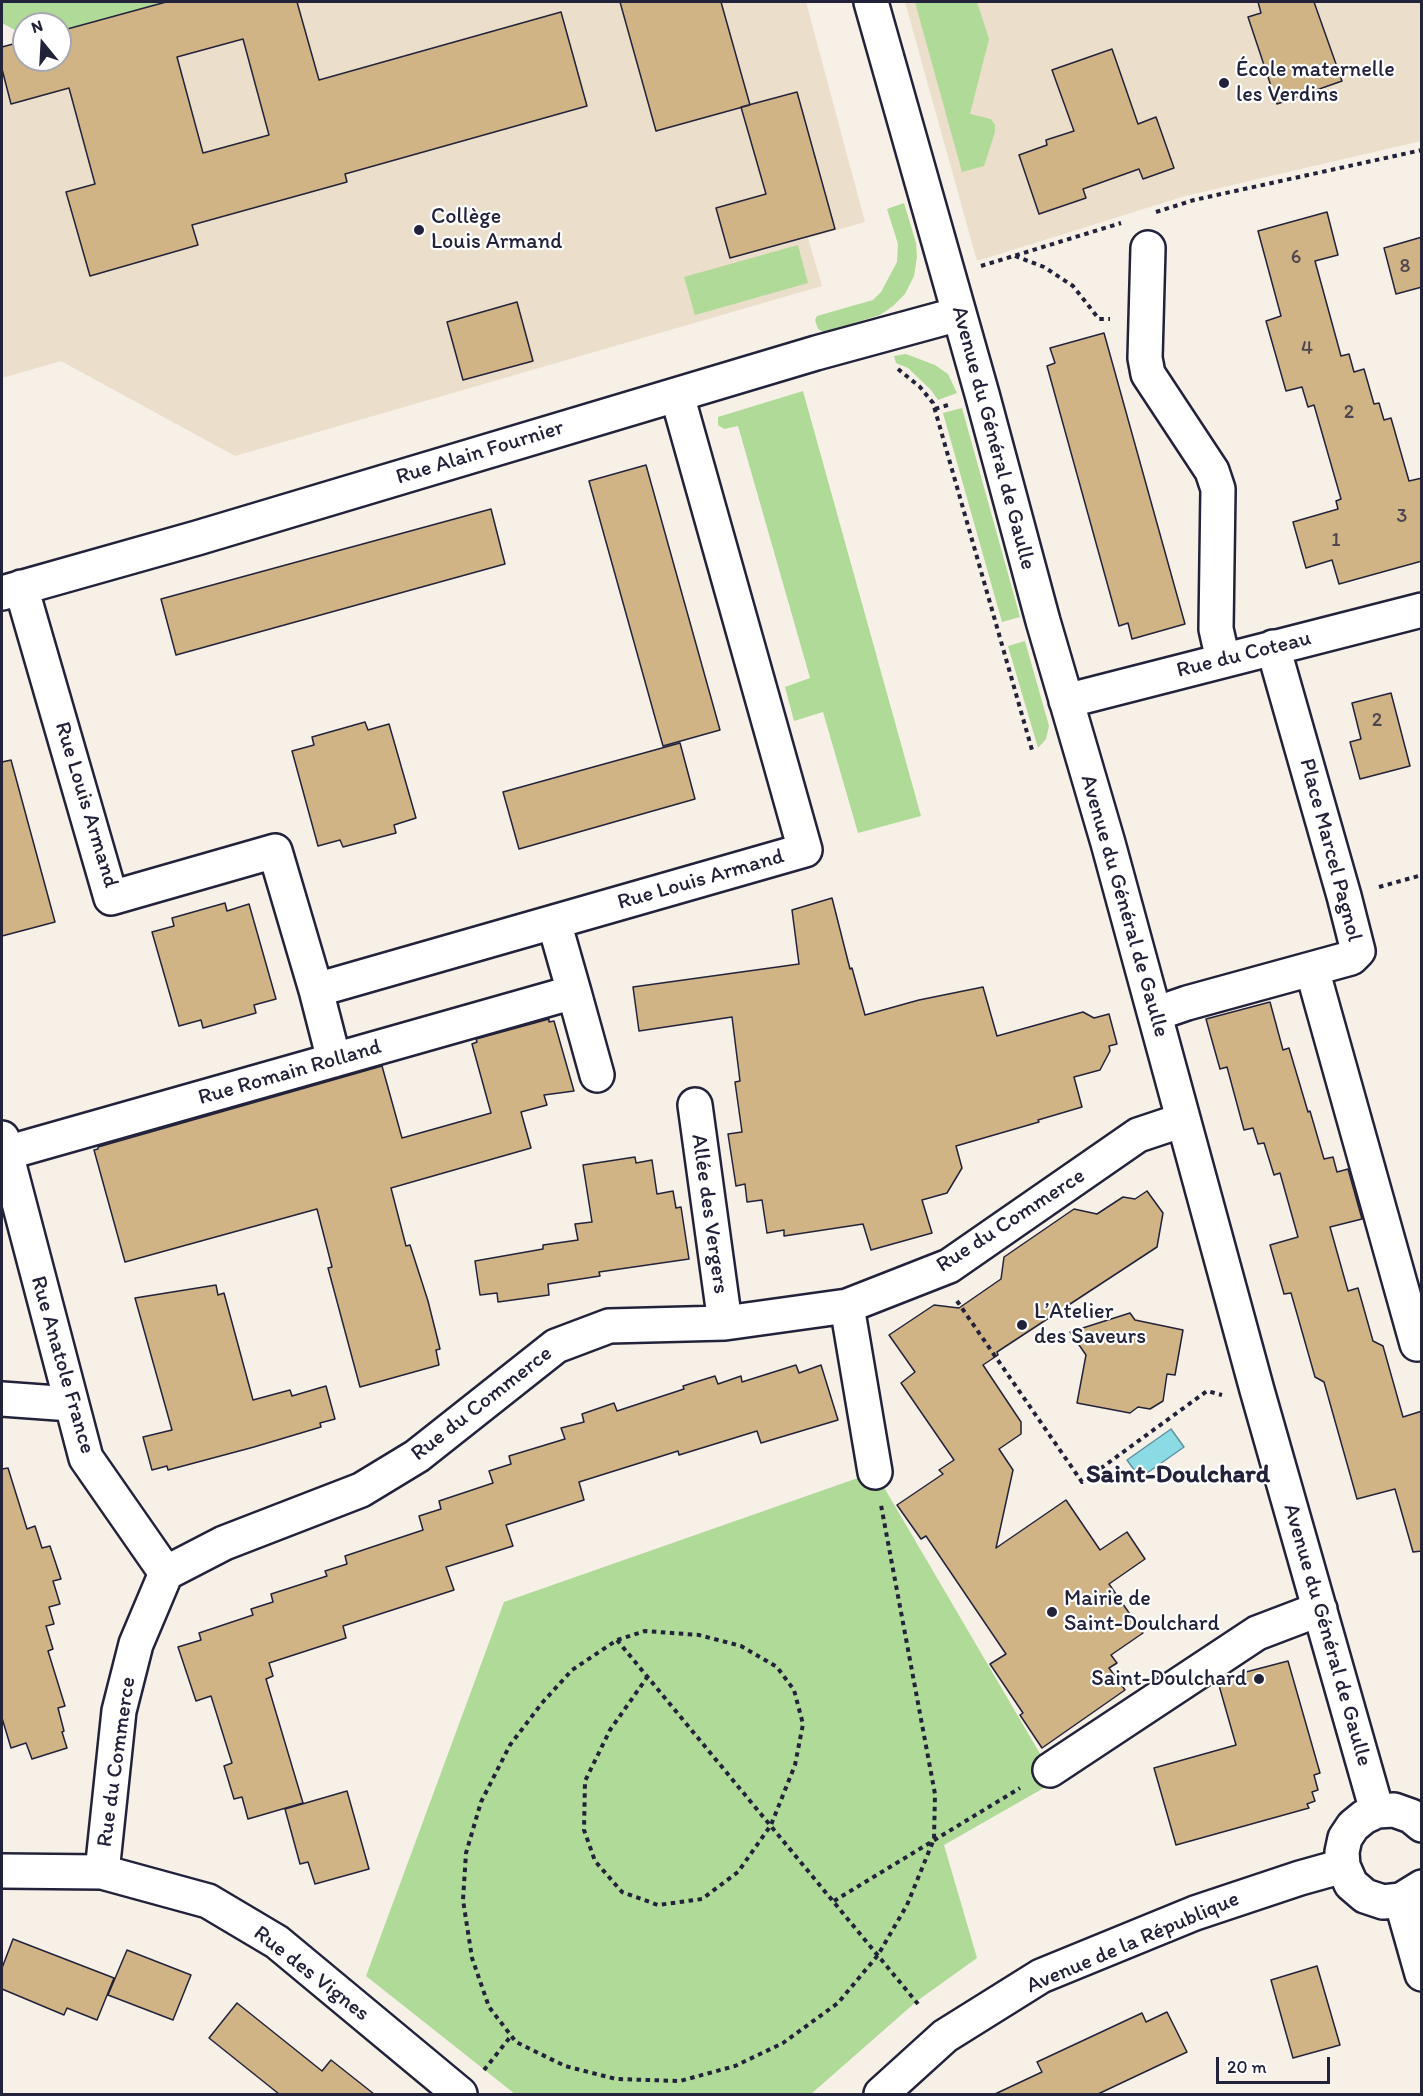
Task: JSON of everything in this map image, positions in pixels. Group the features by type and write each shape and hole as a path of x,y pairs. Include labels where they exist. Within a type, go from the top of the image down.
{"street":[{"name":"Avenue du Général de Gaulle","path":"871,2 1377,1811"},
{"path":"1148,248 1145,358 1148,374 1212,471 1218,489 1216,629 1223,660"},
{"name":"Rue Alain Fournier","path":"11,590 196,538 852,343 959,314"},
{"name":"Rue Louis Armand","path":"316,990 805,850 677,394"},
{"name":"Rue Louis Armand","path":"11,590 111,898 275,851 334,1060"},
{"name":"Rue du Coteau","path":"1066,701 1422,610"},
{"name":"Place Marcel Pagnol","path":"1155,1014 1187,1003 1352,958 1358,951 1273,647"},
{"path":"554,922 597,1075"},
{"path":"1312,969 1417,1344"},
{"name":"Rue Romain Rolland","path":"4,1145 334,1060 574,992"},
{"name":"Allée des Vergers","path":"695,1105 724,1323"},
{"name":"Rue du Commerce","path":"102,1872 120,1712 136,1644 166,1573 224,1543 361,1490 417,1456 556,1346 609,1326 724,1323 847,1306 949,1266 1138,1135 1183,1120"},
{"name":"Rue Anatole France","path":"4,1145 86,1458 166,1573"},
{"path":"847,1306 875,1472"},
{"path":"2,1399 71,1404"},
{"path":"1050,1770 1257,1633 1320,1609"},
{"path":"1422,1825 1411,1816 1394,1810 1377,1811 1364,1817 1353,1826 1345,1838 1342,1852 1343,1866 1351,1884 1365,1896 1383,1902 1411,1894 1422,1974"},
{"name":"Avenue de la République","path":"881,2094 945,2036 1041,1976 1195,1913 1343,1866"},
{"name":"Rue des Vignes","path":"2,1871 102,1872 208,1901 277,1942 470,2085"}],"path":[{"path":"1149,214 1194,200 1422,150"},
{"path":"974,267 1127,221"},
{"path":"1014,256 1044,267 1073,286 1099,319 1146,321"},
{"path":"895,368 904,372 933,403 1032,750"},
{"path":"1344,896 1422,875"},
{"path":"936,1271 1082,1482 1207,1391 1224,1395"},
{"path":"648,1676 610,1730 585,1782 584,1830 595,1861 622,1892 658,1905 702,1899 738,1872 771,1826 795,1765 803,1724 794,1690 777,1667 741,1646 699,1635 645,1631 617,1640 572,1670 542,1702 510,1745 481,1802 466,1853 463,1900 472,1958 489,2007 516,2042 565,2066 616,2079 680,2081 735,2066 783,2043 838,2003 878,1955 907,1905 934,1839 935,1794 875,1472"},
{"path":"617,1640 918,2004"},
{"path":"834,1901 1050,1770"},
{"path":"470,2085 511,2036"}],"shaded area":[{"name":"Collège Louis Armand","path":"166,2 806,2 865,222 808,238 822,286 235,456 61,361 2,378 2,47 12,44 12,72 72,72 72,28"},
{"path":"905,2 1421,2 1421,141 1185,196 977,261"}],"green space":[{"path":"2,2 165,2 72,28 72,12 12,12 12,28 2,23"},
{"path":"915,2 977,2 989,39 970,114 991,119 995,125 995,132 984,166 962,172"},
{"path":"904,203 916,243 917,257 914,276 905,294 880,315 824,332 818,329 815,320 817,316 873,300 881,292 897,262 898,244 887,209"},
{"path":"798,245 808,283 695,315 684,277"},
{"path":"906,354 935,365 948,374 957,393 938,400 908,368 896,363 894,356"},
{"path":"803,391 921,816 858,833 823,712 794,721 785,687 810,678 738,426 724,429 718,425 718,417"},
{"path":"962,408 1020,617 1002,622 943,413"},
{"path":"1025,641 1049,726 1046,739 1038,748 1008,646"},
{"path":"875,1472 1056,1781 944,1845 977,1958 917,2001 811,2094 515,2094 366,1976 504,1602"}],"water":[{"path":"1171,1429 1184,1447 1140,1478 1127,1460"}],"building":[{"path":"166,2 297,2 319,80 561,12 587,106 345,174 347,182 192,225 198,245 90,276 66,192 95,184 69,88 11,104 2,69 2,47 12,44 12,72 72,72 72,28","holes":["243,39 269,135 203,153 177,57"]},
{"path":"620,2 721,2 750,105 656,131"},
{"path":"1258,2 1314,2 1342,81 1277,104 1248,17 1261,13"},
{"path":"1112,49 1138,124 1156,117 1174,168 1143,179 1139,169 1083,189 1086,198 1039,214 1019,155 1047,145 1046,140 1074,131 1052,70"},
{"path":"797,92 835,229 730,258 716,208 766,194 741,107"},
{"path":"1327,212 1338,255 1315,261 1341,356 1349,354 1354,372 1364,369 1374,404 1379,403 1384,420 1391,418 1409,481 1422,478 1422,561 1339,584 1332,560 1306,568 1293,522 1338,509 1336,501 1341,499 1314,405 1308,407 1302,387 1286,391 1266,321 1281,316 1258,231"},
{"path":"1422,237 1422,287 1396,294 1384,248"},
{"path":"517,302 533,361 463,380 447,322"},
{"path":"1104,333 1185,624 1132,639 1128,623 1119,626 1047,366 1055,363 1050,348"},
{"path":"646,465 720,730 663,746 589,481"},
{"path":"491,509 505,564 176,655 161,599"},
{"path":"1391,693 1410,766 1360,779 1350,742 1361,739 1352,703"},
{"path":"365,722 368,730 389,724 416,818 394,825 396,833 343,847 340,840 318,846 292,751 314,745 312,737"},
{"path":"680,743 695,799 519,849 503,792"},
{"path":"11,760 55,922 2,936 2,762"},
{"path":"832,898 850,969 852,968 865,1015 919,1000 983,987 997,1036 1083,1012 1094,1018 1109,1014 1117,1044 1109,1046 1110,1051 1100,1070 1074,1077 1082,1107 956,1146 962,1168 947,1193 922,1200 932,1233 871,1250 863,1224 784,1236 784,1230 767,1233 762,1200 747,1202 745,1184 736,1186 728,1134 742,1132 735,1082 740,1081 732,1017 639,1031 633,987 799,964 792,910"},
{"path":"225,903 227,911 249,904 276,999 254,1005 256,1013 203,1028 201,1020 179,1026 152,932 174,926 172,918"},
{"path":"1270,1002 1283,1050 1289,1048 1324,1159 1333,1157 1337,1172 1348,1169 1362,1219 1330,1227 1348,1291 1358,1288 1373,1341 1383,1346 1403,1417 1422,1411 1422,1551 1413,1552 1395,1489 1357,1499 1324,1382 1315,1377 1291,1293 1284,1294 1270,1245 1298,1237 1280,1173 1274,1175 1264,1143 1258,1144 1253,1128 1244,1130 1227,1067 1220,1069 1206,1019"},
{"path":"549,1019 549,1022 554,1021 574,1091 544,1095 547,1105 521,1112 531,1148 391,1188 406,1246 410,1245 428,1301 440,1349 436,1350 439,1365 360,1387 328,1268 332,1267 317,1209 125,1262 94,1150 98,1147 382,1066 402,1138 491,1113 472,1044 477,1042 476,1039"},
{"path":"635,1157 636,1163 652,1160 657,1194 673,1191 676,1208 681,1207 689,1259 599,1272 600,1276 548,1284 549,1295 498,1302 497,1293 480,1295 475,1261 543,1249 543,1245 578,1240 575,1224 592,1222 583,1165"},
{"path":"1147,1191 1163,1213 1157,1247 997,1352 998,1355 983,1365 1021,1422 1021,1434 999,1449 1013,1470 996,1548 1066,1500 1100,1550 1127,1532 1145,1559 1109,1584 1143,1633 1111,1655 1117,1663 1109,1668 1125,1690 1042,1748 1020,1715 1023,1713 990,1664 1006,1654 926,1536 921,1539 897,1505 943,1474 939,1470 954,1460 901,1383 915,1372 889,1335 934,1305 959,1308 1001,1279 1004,1257 1074,1209 1097,1214 1123,1197 1135,1199"},
{"path":"216,1285 218,1295 224,1293 253,1400 290,1390 292,1396 326,1386 335,1419 320,1423 321,1427 254,1447 168,1470 167,1466 152,1470 143,1437 172,1430 135,1298"},
{"path":"1130,1313 1135,1320 1183,1330 1175,1375 1167,1374 1163,1401 1150,1409 1138,1407 1130,1413 1077,1403 1086,1355 1070,1332"},
{"path":"796,1365 799,1373 821,1365 838,1420 761,1443 757,1431 679,1455 678,1451 579,1482 584,1500 506,1525 513,1546 446,1567 454,1590 343,1626 346,1638 269,1663 273,1676 266,1679 303,1803 248,1819 242,1797 234,1799 224,1766 232,1763 211,1696 196,1701 178,1647 201,1640 199,1633 253,1615 251,1609 273,1602 271,1594 327,1576 325,1571 347,1564 345,1556 423,1530 419,1516 441,1509 439,1501 493,1483 489,1471 511,1464 509,1456 565,1439 561,1428 584,1422 582,1414 614,1403 617,1411 684,1389 683,1386 715,1376 718,1384 741,1376 742,1382"},
{"path":"8,1468 27,1529 35,1526 42,1548 50,1546 61,1579 53,1581 60,1604 49,1607 54,1624 46,1626 53,1649 48,1651 65,1706 58,1708 67,1748 32,1759 26,1743 11,1748 2,1718 2,1469"},
{"path":"1288,1661 1320,1773 1314,1775 1318,1790 1312,1792 1315,1801 1307,1804 1309,1808 1176,1845 1154,1768 1236,1745 1218,1682"},
{"path":"347,1791 369,1869 315,1884 308,1862 300,1864 285,1809"},
{"path":"13,1939 114,1978 97,2020 67,2008 64,2015 2,1989 2,1968"},
{"path":"127,1950 191,1975 173,2020 108,1995"},
{"path":"1317,1966 1340,2045 1293,2058 1271,1980"},
{"path":"237,2003 322,2071 331,2060 374,2094 279,2094 209,2038"},
{"path":"1167,2012 1187,2052 1098,2094 995,2094 1042,2072 1037,2062 1142,2013 1146,2022"}],"place":[{"name":"École maternelle les Verdins","path":"1224,83"},
{"name":"Collège Louis Armand","path":"419,230"},
{"name":"L’Atelier des Saveurs","path":"1022,1325"},
{"name":"Mairie de Saint-Doulchard","path":"1052,1612"},
{"name":"Saint-Doulchard","path":"1259,1679"}],"district":[{"name":"Saint-Doulchard","path":"1178,1475"}]}
